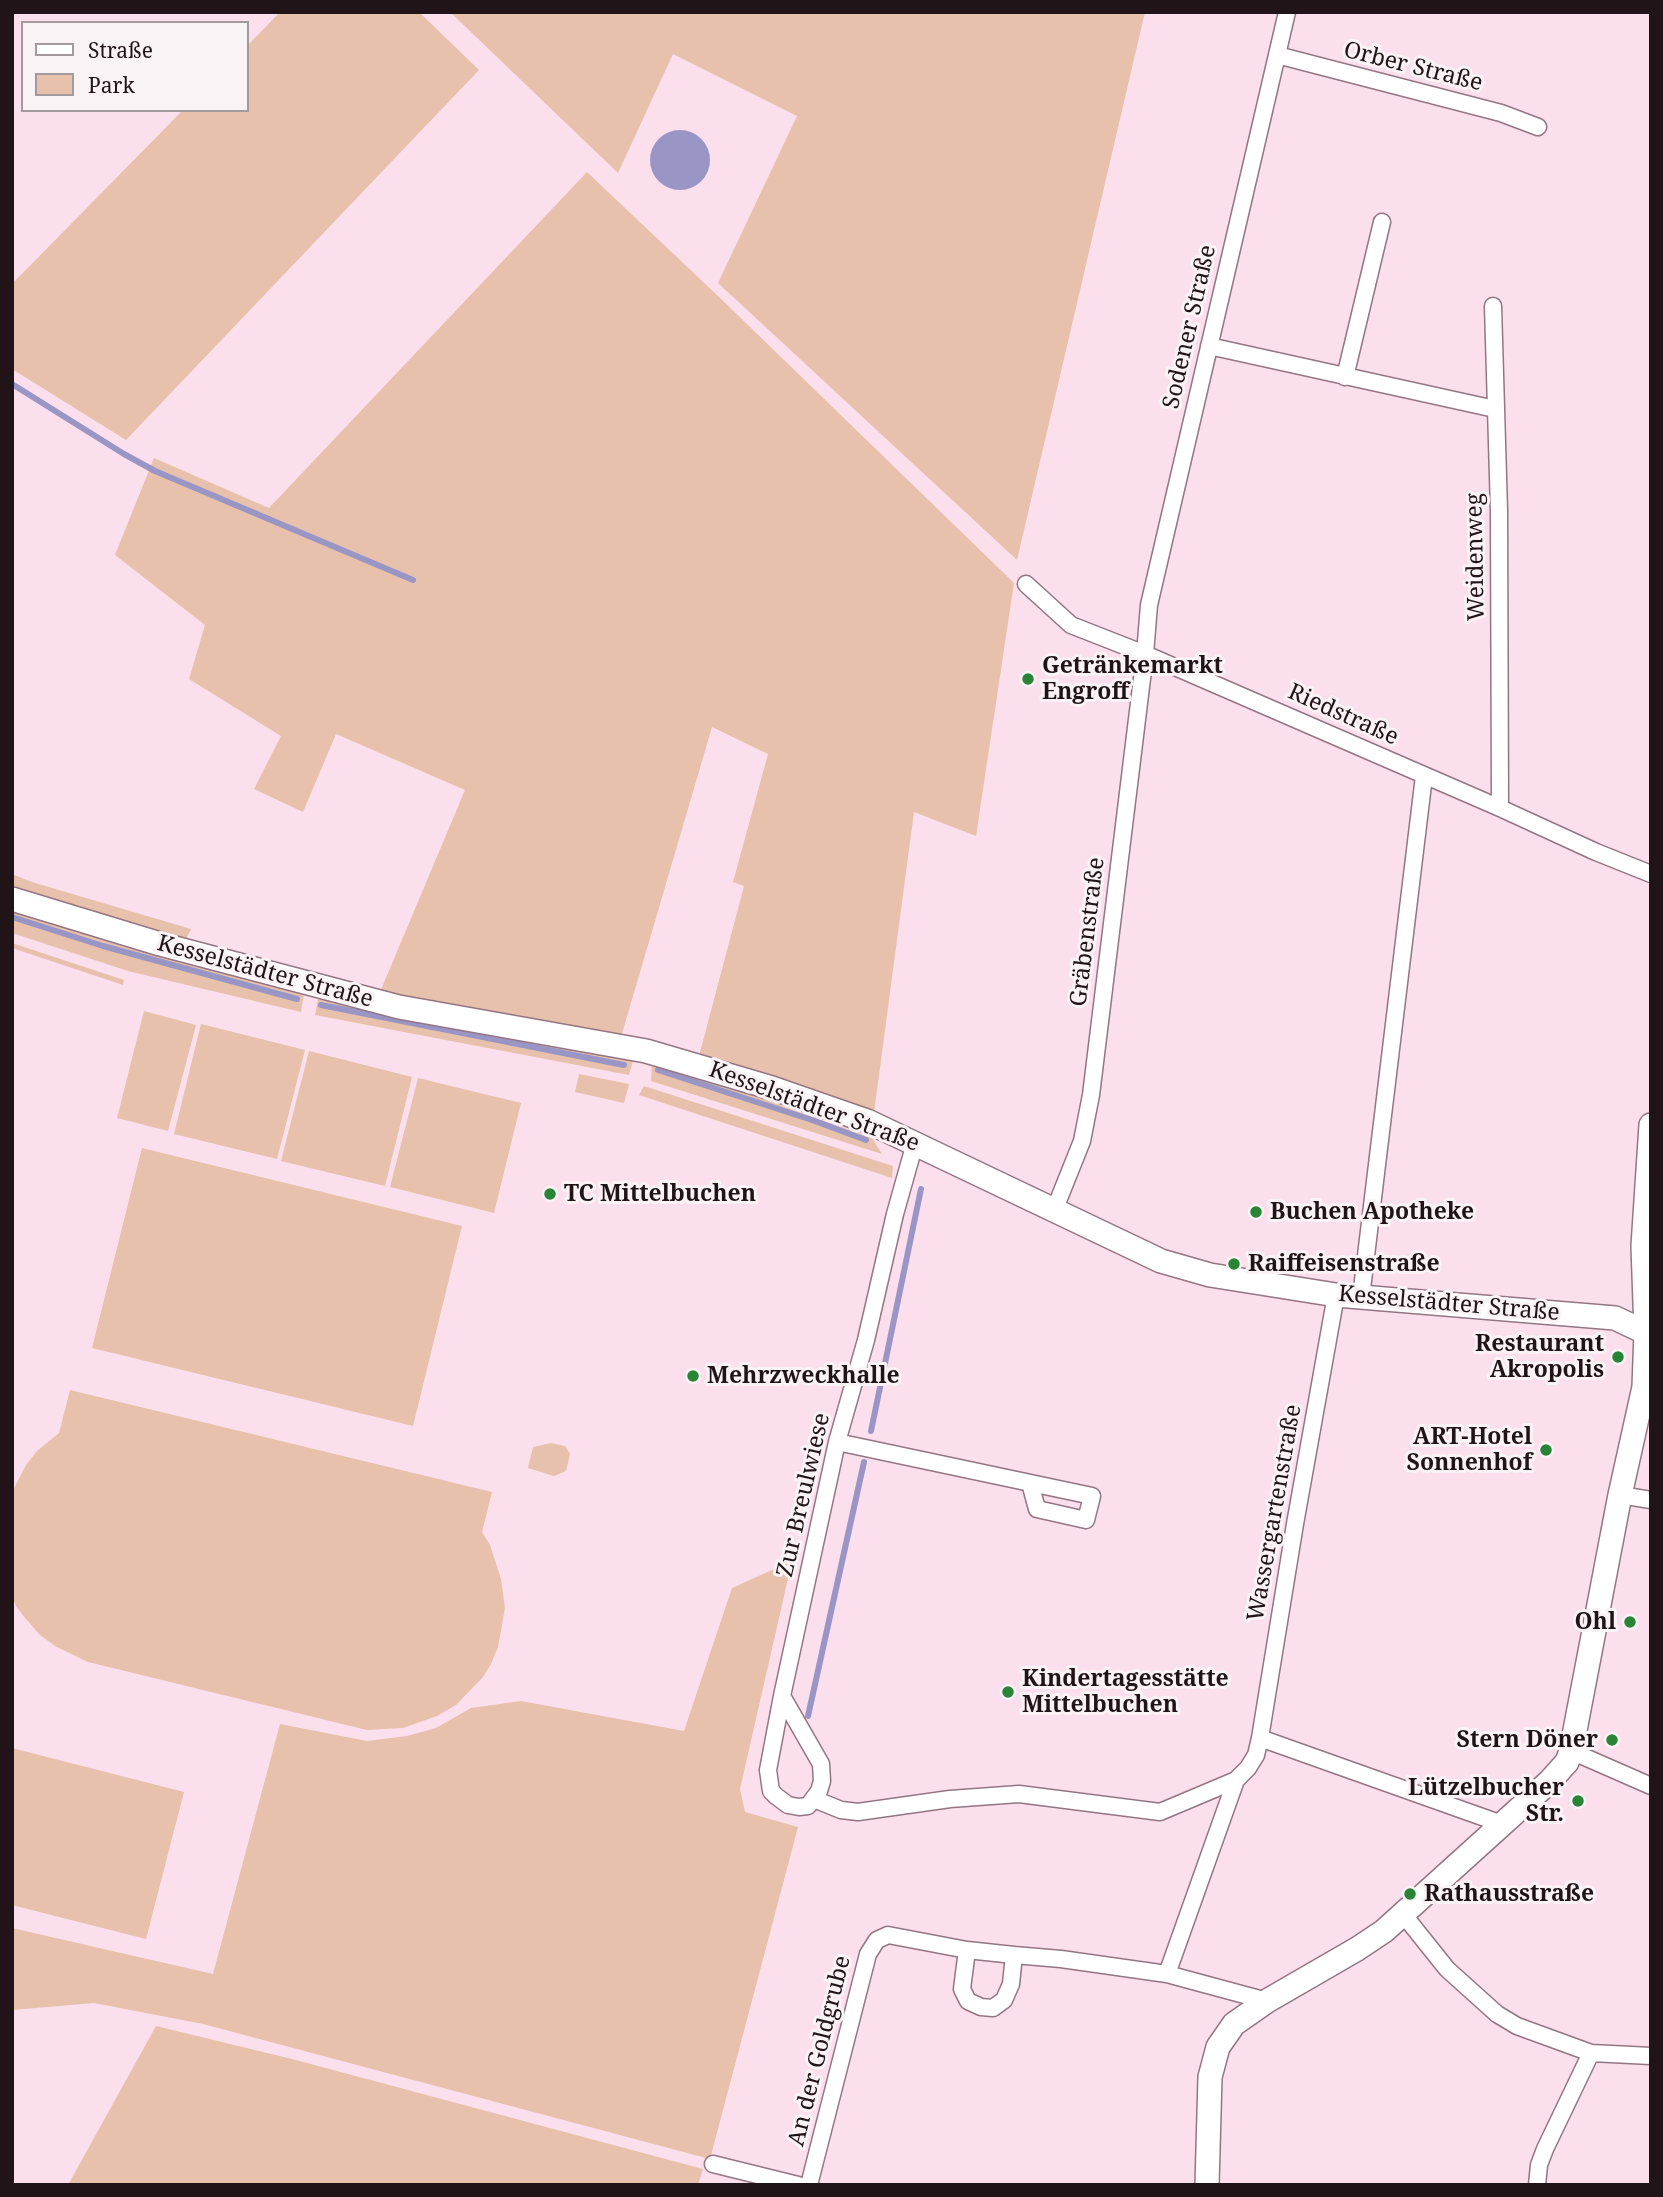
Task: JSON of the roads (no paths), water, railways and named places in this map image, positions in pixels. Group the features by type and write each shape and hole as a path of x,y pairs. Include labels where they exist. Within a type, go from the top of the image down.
{"main road":[{"name":"Kesselstädter Straße","path":"12,899 160,944 399,1007 646,1051 702,1066 867,1121 1161,1261 1210,1275 1336,1295 1615,1318 1648,1334"},
{"path":"1207,2185 1210,2077 1218,2047 1234,2024 1266,2001 1384,1931 1560,1771 1572,1751 1620,1495 1644,1387 1648,1334 1643,1246 1651,1125"}],"street":[{"name":"Sodener Straße","path":"1145,654 1149,606 1287,12"},
{"name":"Orber Straße","path":"1277,55 1501,113 1538,127"},
{"path":"1345,377 1382,222"},
{"name":"Weidenweg","path":"1493,306 1499,524 1500,808"},
{"path":"1209,346 1495,409"},
{"name":"Riedstraße","path":"1026,584 1071,625 1145,654 1651,874"},
{"name":"Gräbenstraße","path":"1054,1211 1082,1141 1087,1121 1145,654"},
{"path":"1361,1297 1424,776"},
{"name":"Zur Breulwiese","path":"814,1799 808,1806 788,1805 771,1791 768,1770 838,1442 915,1143"},
{"name":"Wassergartenstraße","path":"1167,1974 1236,1780 1248,1768 1260,1738 1294,1524 1336,1295"},
{"path":"838,1442 1030,1483"},
{"path":"1620,1495 1651,1500"},
{"path":"782,1696 821,1764 822,1782 814,1799 841,1810 858,1812 950,1799 1018,1794 1160,1812 1236,1780"},
{"path":"1260,1738 1502,1824"},
{"path":"1572,1751 1651,1786"},
{"path":"1403,1914 1447,1969 1497,2014 1517,2026 1591,2053 1651,2056"},
{"name":"An der Goldgrube","path":"809,2185 868,1954 877,1940 888,1935 967,1950 1061,1959 1167,1974"},
{"path":"967,1950 962,1971 962,1989 968,2001 981,2007 993,2008 1004,2000 1011,1984 1014,1955"},
{"path":"1167,1974 1266,2001"},
{"path":"1537,2185 1539,2165 1545,2150 1591,2053"},
{"path":"712,2164 798,2185"}],"waterway":[{"path":"12,384 155,471 413,580"},
{"path":"12,917 103,946 297,999"},
{"path":"321,1005 624,1065"},
{"path":"658,1070 866,1140"},
{"path":"871,1431 921,1189"},
{"path":"808,1716 864,1462"}],"place":[{"name":"Getränkemarkt Engroff","path":"1028,679"},
{"name":"TC Mittelbuchen","path":"550,1194"},
{"name":"Buchen Apotheke","path":"1256,1212"},
{"name":"Raiffeisenstraße","path":"1234,1264"},
{"name":"Restaurant Akropolis","path":"1618,1357"},
{"name":"Mehrzweckhalle","path":"693,1376"},
{"name":"ART-Hotel Sonnenhof","path":"1546,1450"},
{"name":"Ohl","path":"1630,1622"},
{"name":"Kindertagesstätte Mittelbuchen","path":"1008,1692"},
{"name":"Stern Döner","path":"1612,1740"},
{"name":"Lützelbucher Str.","path":"1578,1801"},
{"name":"Rathausstraße","path":"1410,1894"}]}
